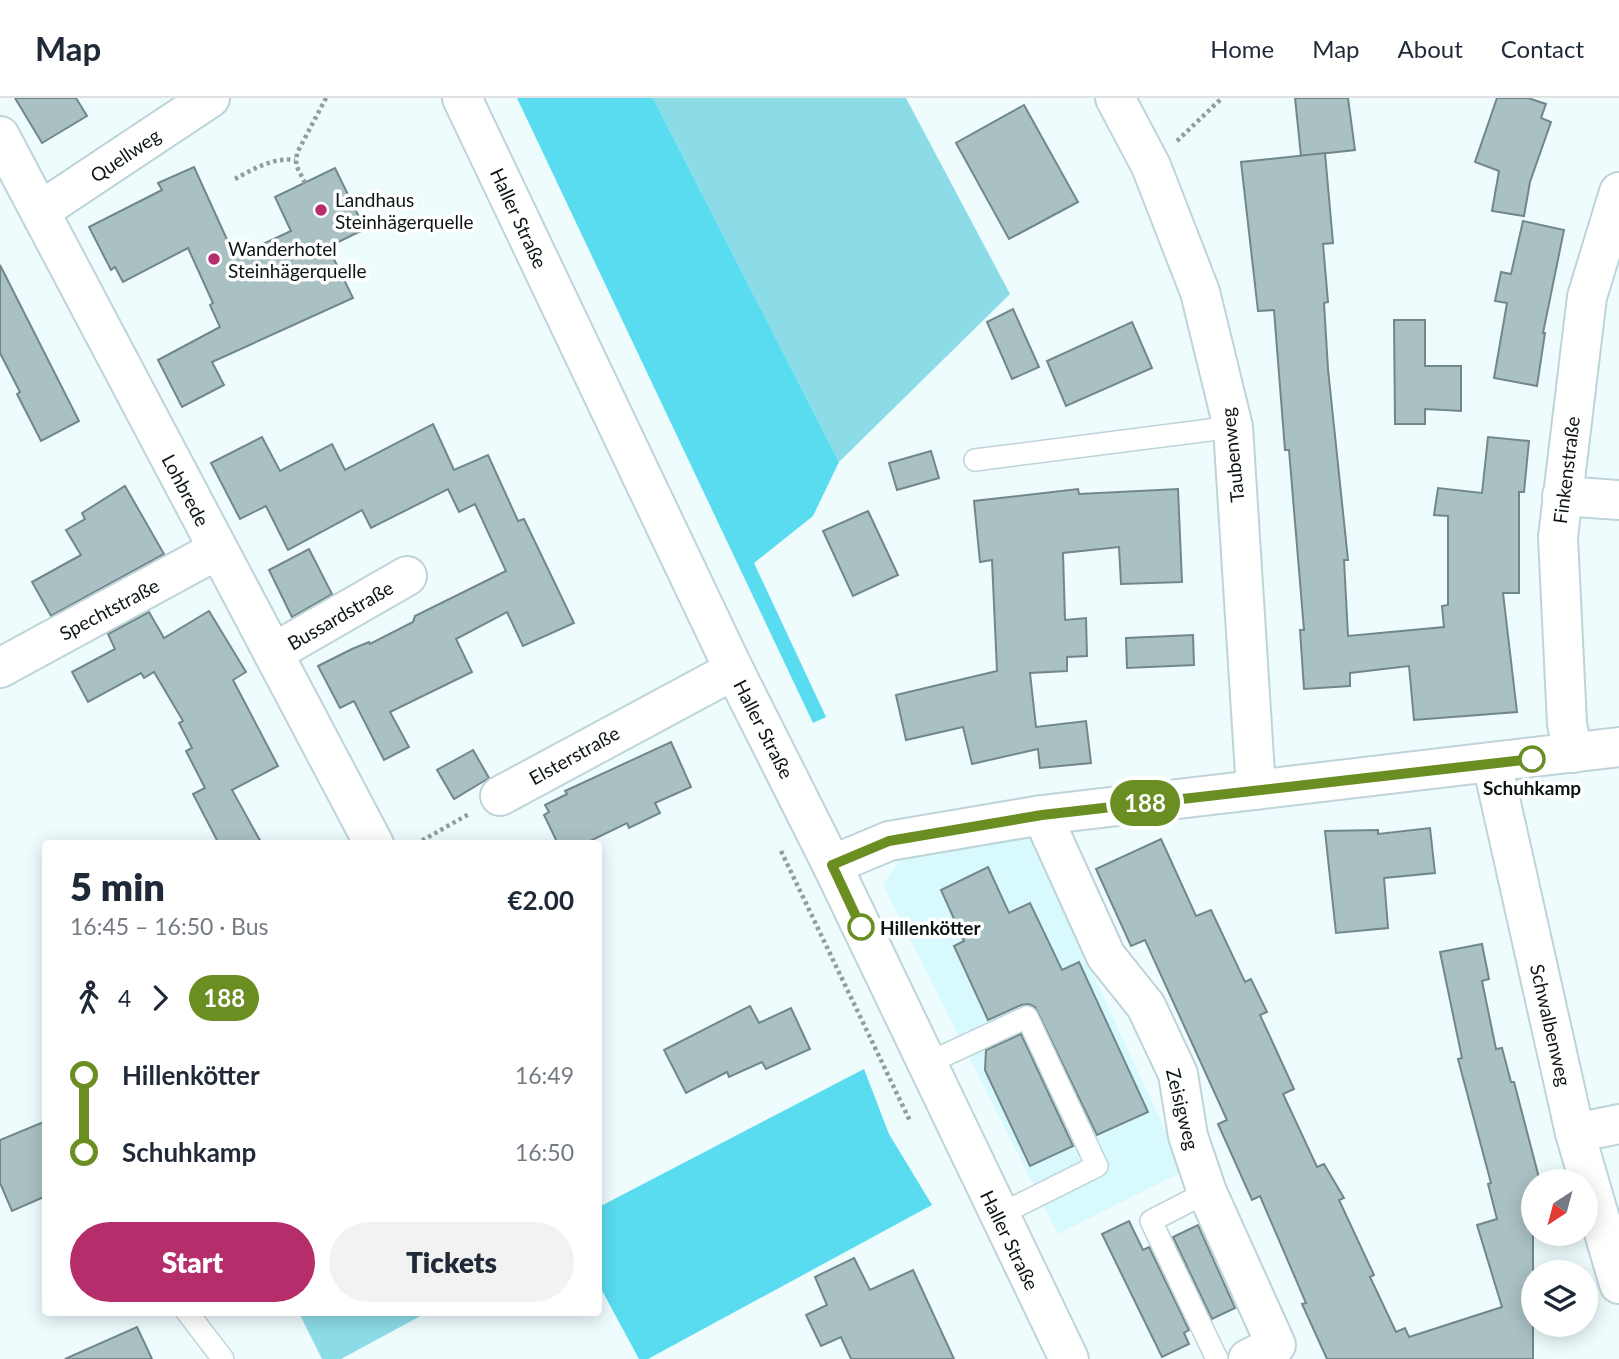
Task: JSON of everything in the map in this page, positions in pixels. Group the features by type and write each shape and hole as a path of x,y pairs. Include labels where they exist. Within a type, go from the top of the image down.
{"street":[{"name":"Quellweg","path":"40,211 210,98"},
{"name":"Haller Straße","path":"462,98 734,670 832,865 1069,1359"},
{"name":"Taubenweg","path":"1115,98 1151,166 1200,292 1233,427 1256,790"},
{"name":"Lohbrede","path":"0,136 372,840"},
{"name":"Finkenstraße","path":"1573,753 1567,724 1558,537 1587,298 1619,192"},
{"path":"1562,495 1619,500"},
{"name":"Spechtstraße","path":"0,668 217,550"},
{"name":"Bussardstraße","path":"273,653 407,576"},
{"name":"Elsterstraße","path":"500,796 734,670"},
{"path":"832,865 889,841 1042,815 1619,747"},
{"name":"Schwalbenweg","path":"1492,763 1575,1133 1619,1284"},
{"name":"Zeisigweg","path":"1042,815 1105,956 1146,1006 1178,1074 1188,1136 1207,1192 1276,1345 1248,1359"},
{"path":"1575,1133 1619,1124"}],"lane":[{"path":"975,460 1233,427"},
{"path":"926,1064 1027,1017 1033,1029 1097,1166 999,1215"},
{"path":"1207,1192 1151,1221 1217,1359"},
{"path":"190,1316 223,1359"}],"path":[{"path":"305,183 295,160 300,144 326,98"},
{"path":"1151,166 1222,98"},
{"path":"235,179 259,166 285,158 295,160"},
{"path":"423,840 500,796"}],"shaded area":[{"path":"517,98 653,98 839,462 813,516 754,563 826,717 813,723"},
{"path":"653,98 906,98 1010,294 839,462"},
{"path":"1030,838 1184,1171 1058,1234 883,885 903,854"},
{"path":"864,1069 889,1134 932,1205 648,1359 639,1359 602,1291 602,1205"},
{"path":"300,1316 420,1316 341,1359 322,1359"}],"building":[{"path":"15,98 76,98 87,116 42,143"},
{"path":"1295,98 1348,98 1355,150 1301,156"},
{"path":"1497,98 1528,98 1546,104 1541,118 1551,122 1530,182 1524,216 1492,211 1499,171 1475,162"},
{"path":"1024,105 1078,202 1009,239 956,143"},
{"path":"1325,153 1333,243 1323,244 1328,302 1324,303 1328,369 1348,560 1344,560 1348,636 1444,627 1442,606 1448,605 1448,516 1434,515 1438,488 1482,493 1488,437 1529,441 1524,492 1519,492 1519,593 1503,593 1517,712 1414,720 1409,666 1350,673 1350,686 1304,689 1300,630 1304,630 1289,450 1285,450 1274,310 1258,311 1241,162"},
{"path":"194,167 235,257 291,231 275,197 335,168 365,229 328,247 353,298 212,362 224,385 182,407 158,360 220,327 210,305 213,303 188,248 123,282 115,267 111,270 89,227 162,190 158,183"},
{"path":"1523,221 1564,230 1543,333 1537,386 1494,378 1507,303 1495,301 1501,272 1511,274"},
{"path":"0,265 79,421 41,441 0,353"},
{"path":"1013,309 1039,367 1012,379 987,322"},
{"path":"1394,320 1425,320 1425,366 1461,366 1461,411 1425,409 1425,424 1395,424"},
{"path":"1132,322 1152,368 1066,406 1047,361"},
{"path":"433,424 454,470 488,455 518,521 524,519 574,623 523,646 507,612 456,639 472,672 390,712 409,747 384,760 354,701 340,708 318,666 352,649 369,642 370,644 413,622 415,616 506,571 475,504 459,512 448,489 371,528 362,510 288,550 266,506 240,519 211,463 262,437 280,471 332,444 345,470"},
{"path":"931,451 939,478 897,490 889,463"},
{"path":"125,486 164,554 51,616 32,582 81,555 66,530 85,519 82,513"},
{"path":"1078,489 1079,494 1178,489 1182,582 1121,584 1119,547 1063,553 1065,620 1086,618 1087,656 1067,657 1067,671 1030,673 1036,727 1086,721 1091,763 1040,768 1038,749 972,764 963,727 906,740 896,695 997,671 992,560 980,562 974,501"},
{"path":"868,511 898,575 853,596 823,531"},
{"path":"309,549 332,594 292,617 269,570"},
{"path":"209,611 246,672 233,680 278,766 232,790 260,840 217,840 193,794 205,788 186,751 192,748 179,723 183,721 154,672 144,678 141,673 88,702 72,672 115,649 108,634 149,612 164,638"},
{"path":"1193,635 1194,665 1127,668 1126,638"},
{"path":"671,742 691,787 655,803 660,813 629,828 627,823 592,840 556,840 544,815 549,812 545,805 567,794 565,791"},
{"path":"473,750 489,778 454,799 437,770"},
{"path":"1430,828 1435,873 1384,878 1388,928 1336,933 1325,831 1378,830 1378,834"},
{"path":"1161,839 1196,916 1211,910 1245,982 1251,979 1267,1012 1260,1015 1294,1089 1283,1094 1317,1167 1324,1164 1344,1198 1339,1200 1374,1275 1370,1277 1396,1332 1405,1328 1409,1337 1502,1307 1477,1225 1497,1219 1488,1184 1491,1183 1458,1059 1462,1058 1440,952 1482,944 1489,979 1482,981 1496,1049 1502,1048 1511,1082 1514,1082 1537,1169 1521,1169 1521,1246 1533,1246 1533,1260 1521,1260 1521,1337 1533,1337 1533,1359 1327,1359 1302,1304 1306,1303 1260,1196 1252,1200 1218,1124 1227,1120 1145,940 1131,946 1096,869"},
{"path":"988,867 1009,913 1030,903 1062,970 1079,962 1148,1112 1097,1135 1035,1007 1029,1004 1021,1005 988,1020 954,946 964,941 941,890"},
{"path":"750,1006 759,1023 791,1008 810,1049 766,1069 762,1062 729,1077 727,1072 686,1093 664,1050"},
{"path":"1021,1034 1073,1146 1030,1166 985,1070 986,1050"},
{"path":"42,1123 42,1198 12,1211 0,1183 0,1140"},
{"path":"1129,1221 1143,1250 1149,1247 1189,1330 1184,1333 1189,1344 1162,1357 1102,1234"},
{"path":"1198,1225 1235,1308 1212,1319 1173,1237"},
{"path":"854,1258 870,1290 913,1270 954,1359 851,1359 841,1337 821,1346 806,1315 827,1305 815,1277"},
{"path":"137,1327 152,1359 65,1359"}],"bus line":[{"name":"188","path":"861,927 832,865 889,841 1042,815 1532,759"}],"place":[{"name":"Landhaus Steinhägerquelle","path":"321,210"},
{"name":"Wanderhotel Steinhägerquelle","path":"214,259"},
{"name":"Schuhkamp","path":"1532,759"},
{"name":"Hillenkötter","path":"861,927"}]}
